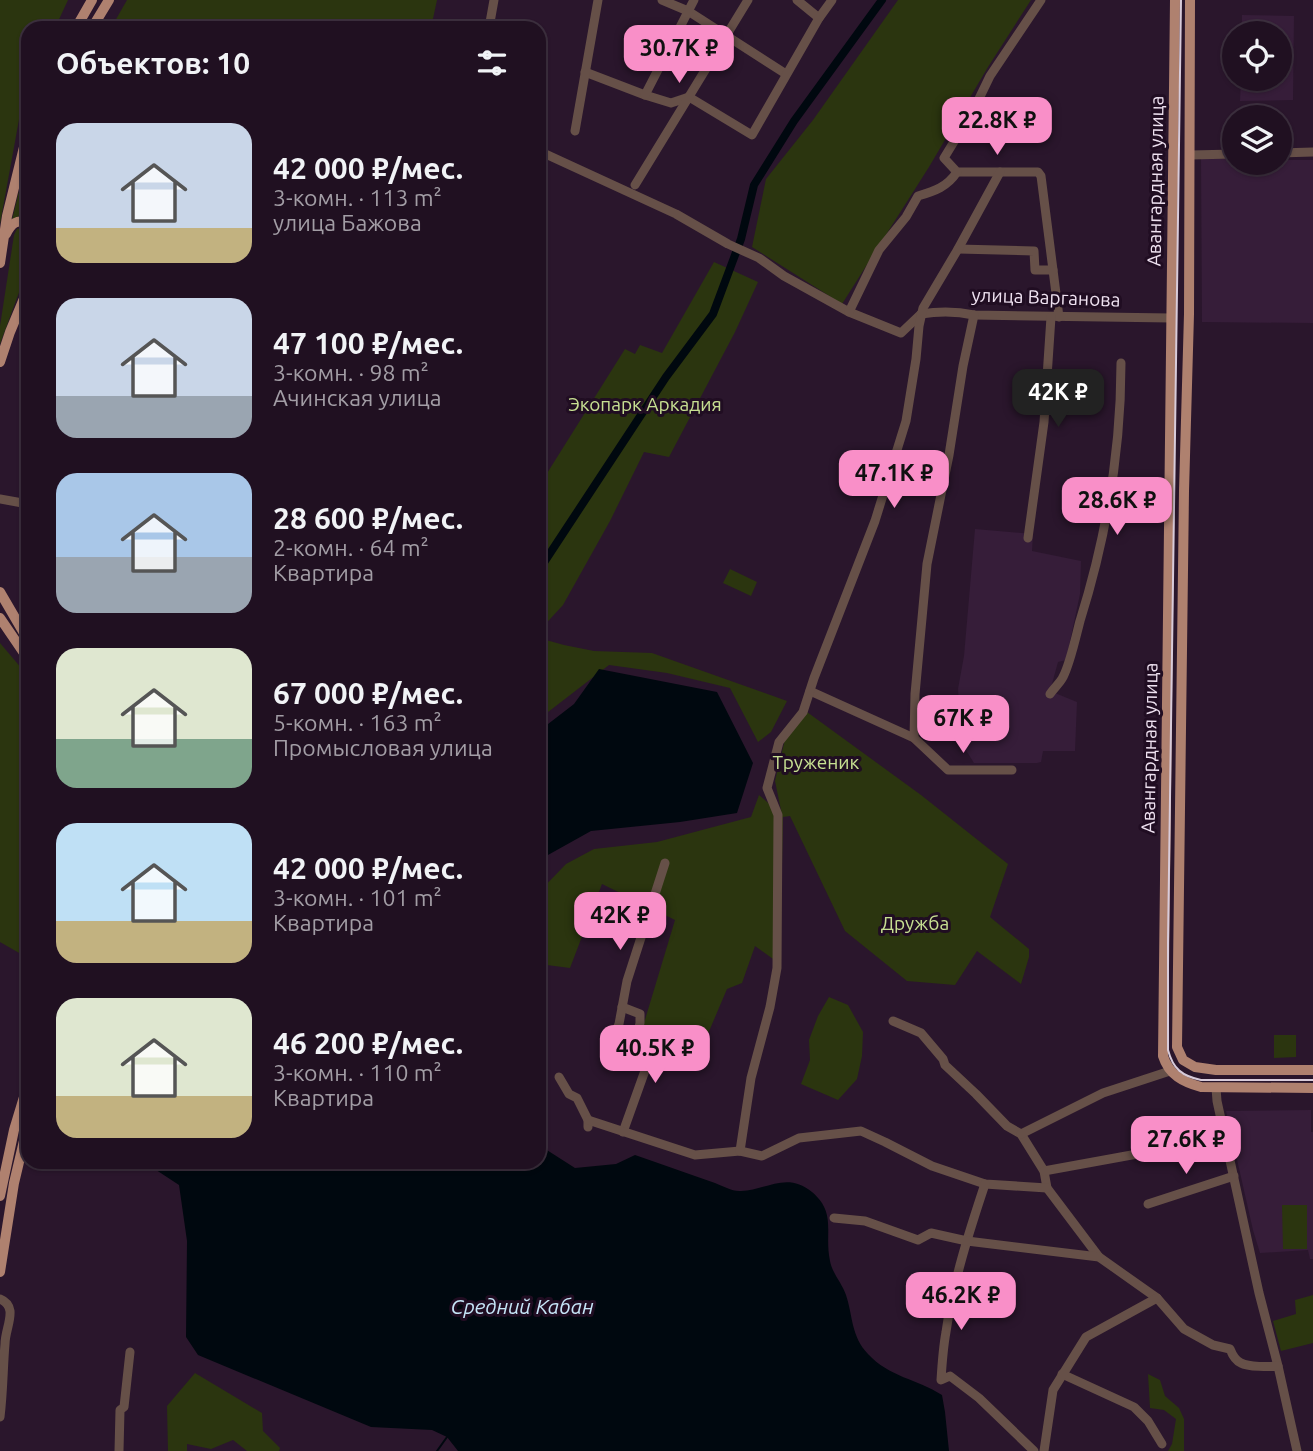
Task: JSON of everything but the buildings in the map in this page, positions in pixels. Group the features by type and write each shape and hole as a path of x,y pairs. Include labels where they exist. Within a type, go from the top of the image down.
{"main road":[{"path":"80,21 92,0"},
{"path":"96,21 109,0"},
{"name":"Авангардная улица","path":"1170,1071 1163,1056 1175,0"},
{"name":"Авангардная улица","path":"1190,0 1191,155 1177,1047 1184,1060 1195,1067 1216,1070 1313,1070"},
{"path":"0,263 7,216 21,159"},
{"path":"4,238 13,223 21,221"},
{"path":"0,362 21,306"},
{"path":"0,592 21,628"},
{"path":"0,618 21,649"},
{"path":"1170,1071 1187,1083 1200,1087 1313,1088"},
{"path":"0,1196 21,1107"},
{"path":"0,1272 21,1154"}],"street":[{"path":"490,21 494,0"},
{"path":"575,131 598,0"},
{"path":"662,0 688,11 786,74"},
{"path":"645,95 694,0"},
{"path":"635,185 748,0"},
{"path":"797,0 819,18"},
{"path":"585,72 671,103 689,97 752,135 832,0"},
{"path":"1028,538 1055,317 1053,270 1041,176 1038,172 957,172 944,158 974,109 990,76 1041,0"},
{"path":"1292,153 1313,152"},
{"path":"546,154 676,215 759,258 784,276 849,312 901,333 920,314"},
{"path":"1191,155 1222,154"},
{"path":"849,312 879,250 906,217 918,196 939,189 951,181 957,172"},
{"path":"740,1151 751,1078 770,1007 777,968 778,815 766,788 779,742 803,712 875,520 905,426 920,314 1000,172"},
{"path":"958,249 1034,251 1035,270 1053,270"},
{"name":"улица Варганова","path":"920,314 936,311 975,315 1171,318"},
{"path":"914,738 915,694 928,564 949,455 962,366 975,315"},
{"path":"1050,694 1063,676 1087,599 1105,525 1116,444 1121,363"},
{"path":"0,499 21,503"},
{"path":"810,691 914,738 948,770 1012,769"},
{"path":"608,1052 620,1024 627,981 665,863"},
{"path":"622,1007 640,1014 632,1057 647,1065 623,1132"},
{"path":"892,1021 921,1033 945,1065 1007,1126 1021,1134 1044,1171 1047,1188 1099,1258 1157,1298 1184,1329 1213,1345 1230,1349 1241,1363 1278,1366"},
{"path":"1021,1134 1103,1093 1170,1071"},
{"path":"559,1077 569,1094 577,1098 588,1124 695,1155 740,1151 762,1156 799,1138 861,1131 932,1167 985,1185 1047,1188"},
{"path":"1216,1088 1259,1293 1297,1451"},
{"path":"1044,1171 1170,1148 1225,1133"},
{"path":"1148,1204 1234,1176"},
{"path":"985,1185 967,1241 946,1331 941,1380 950,1376 960,1383 1034,1451"},
{"path":"834,1218 865,1221 919,1240 931,1233 967,1241 1099,1258"},
{"path":"1044,1451 1054,1390 1086,1337 1157,1298"},
{"path":"0,1299 8,1304 10,1311 0,1417"},
{"path":"119,1451 120,1410 124,1406 130,1352"},
{"path":"1062,1374 1134,1407 1148,1421 1162,1444"}],"shaded area":[{"path":"1242,15 1294,16 1293,100 1240,101 1240,91 1292,91 1292,21 1242,21"},
{"path":"1201,159 1222,159 1222,175 1292,175 1292,160 1313,160 1313,323 1202,322"},
{"path":"975,529 1033,534 1032,551 1081,561 1080,594 1066,660 1058,662 1050,691 1077,702 1075,751 1043,751 1041,762 1037,763 974,763 962,744 958,689 964,656"},
{"path":"1311,1110 1313,1259 1310,1259 1308,1250 1260,1253 1226,1111"}],"green space":[{"path":"0,0 68,0 58,21 21,21 21,108 0,224"},
{"path":"127,0 437,0 432,21 115,21"},
{"path":"898,0 1031,0 842,304 752,247 766,179 813,120"},
{"path":"21,183 21,216 12,220"},
{"path":"21,228 21,287 0,344 0,326 17,229"},
{"name":"Экопарк Аркадия","path":"714,262 758,282 735,332 669,457 644,452 610,521 563,605 546,623 546,475 625,349 635,354 640,345 662,353"},
{"path":"730,569 757,582 751,596 723,583"},
{"path":"546,640 594,651 652,653 787,701 771,732 758,742 730,688 667,673 609,665 546,714"},
{"path":"0,643 21,668 21,954 0,942"},
{"path":"807,712 921,795 1008,864 990,917 1029,949 1021,984 977,951 955,985 907,981 845,931 790,816 783,817 780,964 755,946 742,983 727,989 696,1062 641,1033 675,920 602,884 570,968 546,965 546,885 566,864 594,849 657,842 751,817 759,795 782,815 775,781 786,735"},
{"path":"829,997 848,1005 863,1032 857,1079 838,1100 801,1084 810,1060 809,1040"},
{"path":"1274,1035 1296,1035 1296,1057 1274,1058"},
{"path":"1282,1205 1307,1205 1307,1249 1283,1249"},
{"path":"1313,1295 1313,1343 1281,1351 1273,1321 1296,1314 1295,1300"},
{"path":"195,1373 262,1413 263,1431 280,1448 279,1451 247,1451 233,1440 211,1449 187,1444 187,1451 168,1451 167,1406"},
{"path":"1148,1374 1160,1380 1165,1396 1179,1408 1184,1419 1184,1451 1168,1451 1172,1444 1176,1419 1164,1410 1150,1408"}],"water":[{"path":"599,669 717,692 753,763 737,813 591,831 546,856 546,726 574,704"},
{"name":"Средний Кабан","path":"546,1149 575,1168 616,1164 635,1155 735,1191 785,1182 803,1186 820,1200 825,1208 831,1265 846,1295 858,1340 868,1354 885,1368 942,1395 949,1451 458,1451 447,1437 432,1430 371,1427 198,1355 186,1337 187,1241 179,1185 155,1169 546,1169"}],"waterway":[{"path":"546,559 666,377 713,314 741,239 754,185 794,121 882,0"},
{"path":"437,1451 447,1437"}],"tram line":[{"path":"1181,0 1168,1050 1179,1071 1201,1080 1313,1080"}],"park label":[{"name":"Труженик","path":"816,762"},
{"name":"Дружба","path":"915,923"}]}
